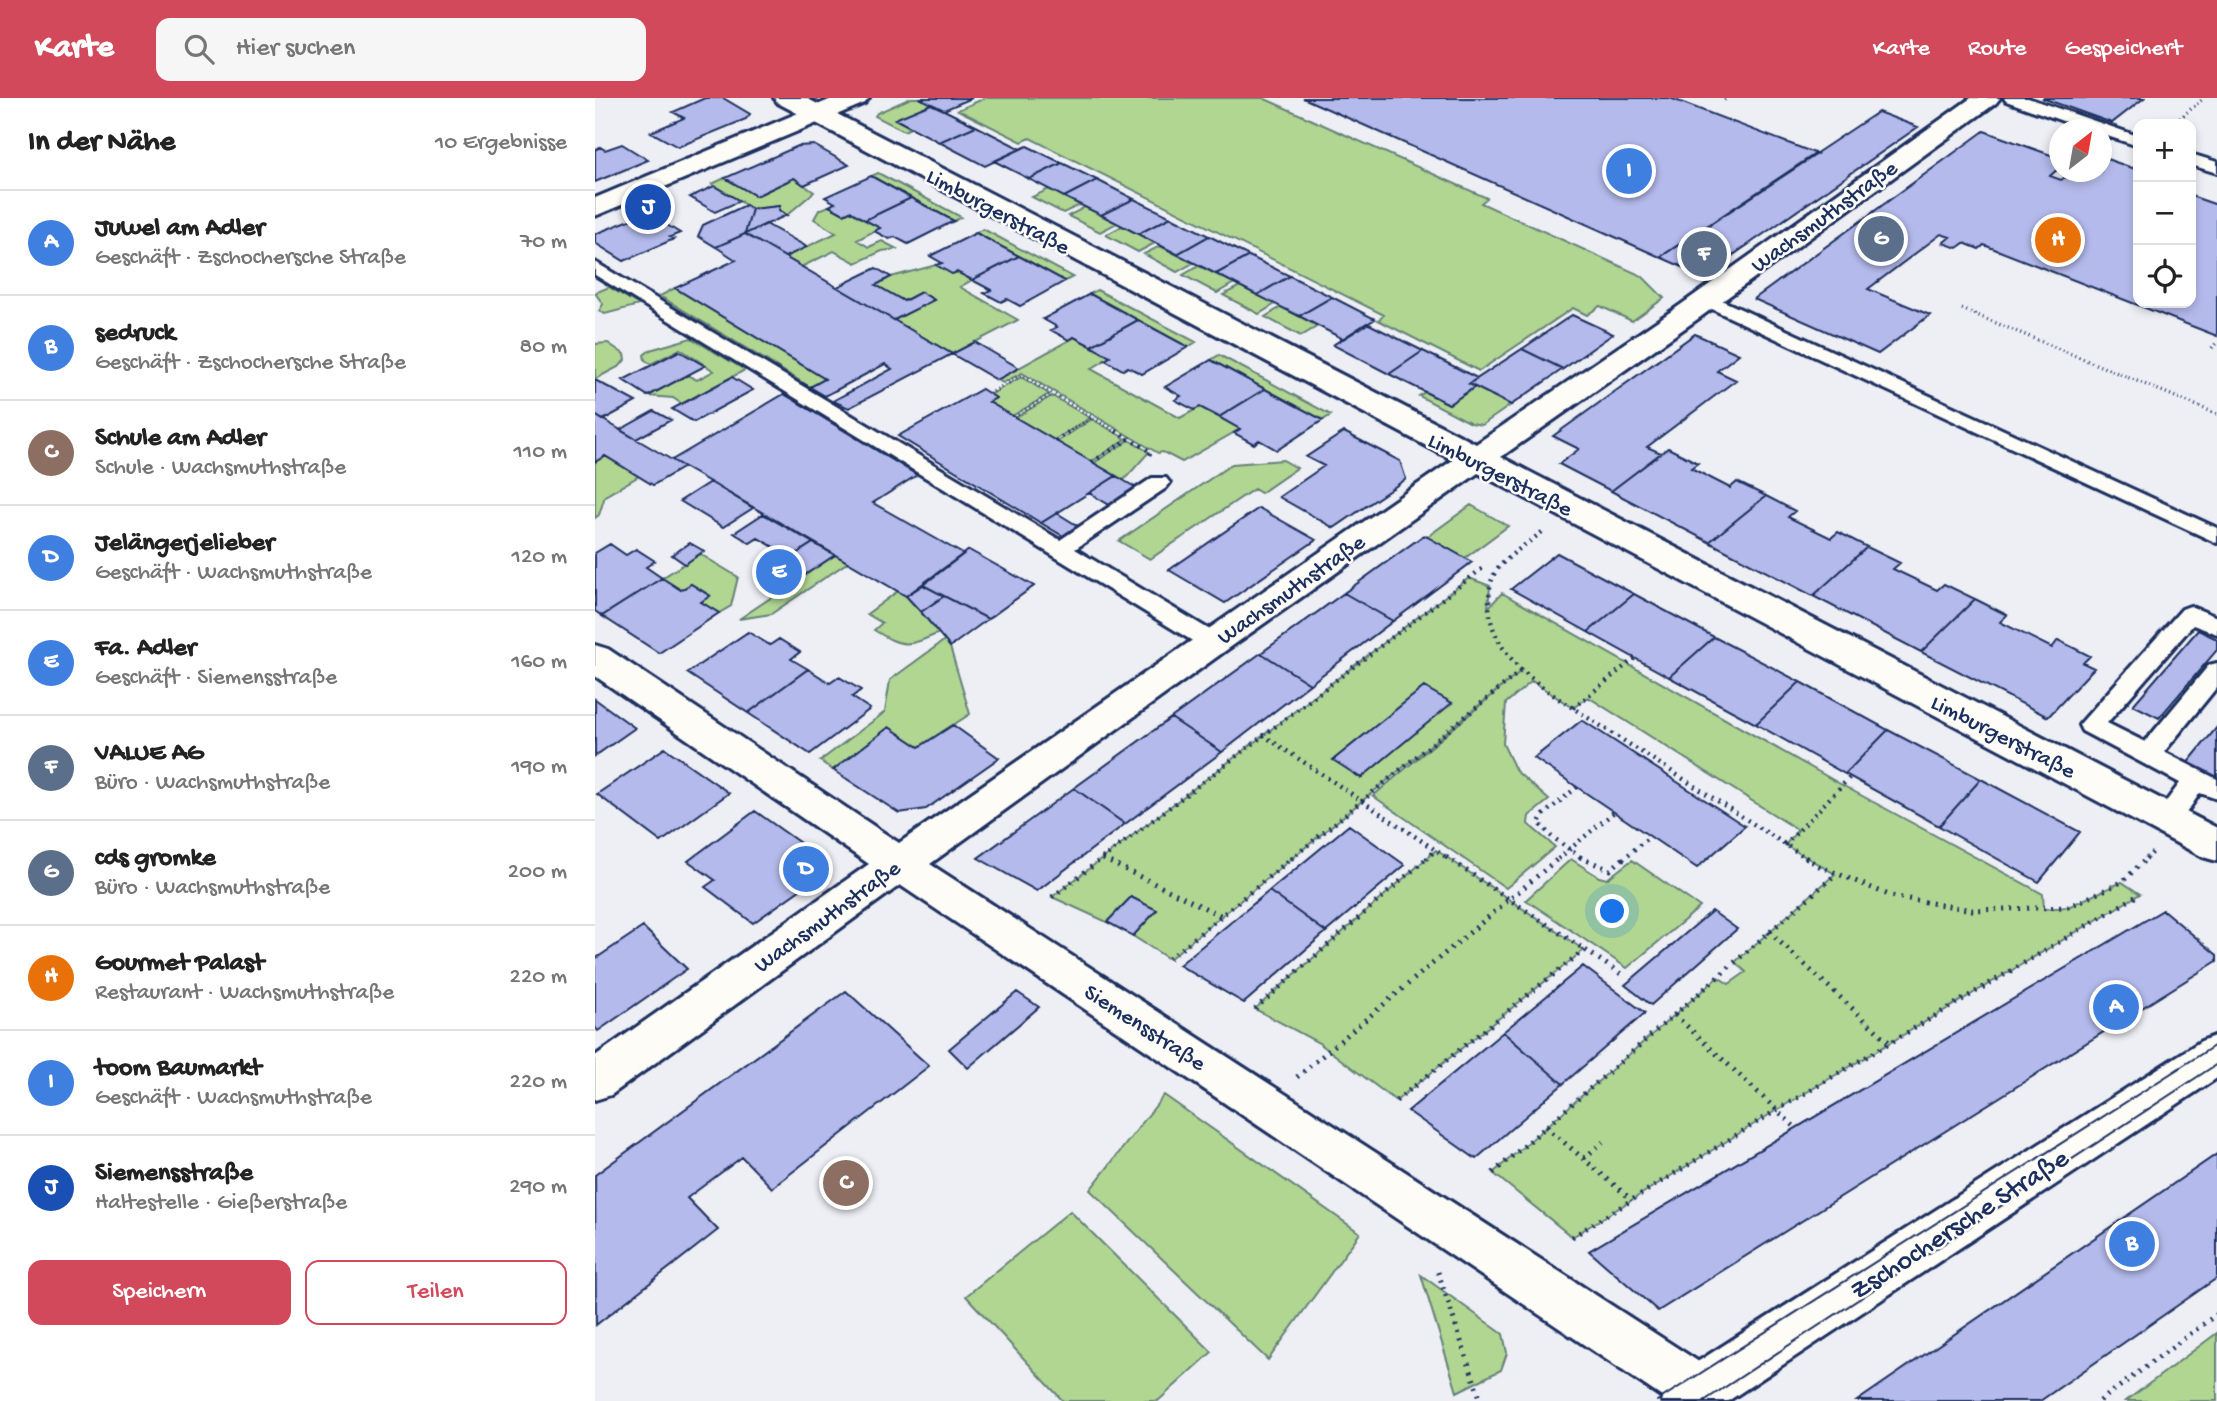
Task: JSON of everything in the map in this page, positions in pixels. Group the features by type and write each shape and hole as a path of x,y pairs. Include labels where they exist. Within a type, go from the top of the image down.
{"street":[{"name":"Limburgerstraße","path":"787,98 2217,846"},
{"path":"595,208 856,98"},
{"name":"Wachsmuthstraße","path":"595,1081 898,863 1706,299 1987,98"},
{"name":"Siemensstraße","path":"595,658 898,863 1264,1104 1684,1398"},
{"name":"Zschochersche Straße","path":"1684,1398 2217,1054"}],"lane":[{"path":"2012,98 2133,139"},
{"path":"2196,161 2217,168"},
{"path":"595,267 1212,642"},
{"path":"1706,299 2217,536"},
{"path":"1059,550 1159,483"},
{"path":"2173,823 2207,785 2091,725 2190,614 2217,626"},
{"path":"2148,755 2217,671"}],"path":[{"path":"2179,119 2204,98"},
{"path":"1962,309 2217,414"},
{"path":"2212,348 2217,342"},
{"path":"989,394 1021,376 1151,452"},
{"path":"1014,417 1052,394"},
{"path":"1055,441 1093,418"},
{"path":"1092,462 1129,439"},
{"path":"1569,509 1496,571 1490,586 1487,609 1493,632 1508,657 1532,681 1785,845 1836,874 1891,896 1931,905 1972,910 2068,907 2122,882 2173,823"},
{"path":"1052,897 1484,567"},
{"path":"1573,708 1635,658"},
{"path":"1169,958 1522,670"},
{"path":"1263,735 1624,976"},
{"path":"1785,845 1850,777"},
{"path":"1577,787 1542,816 1539,822 1543,829 1570,850 1601,870 1610,870 1650,836"},
{"path":"1264,1104 1614,812"},
{"path":"1255,1009 1436,850"},
{"path":"1103,859 1222,916"},
{"path":"1493,1173 1836,874"},
{"path":"1572,1237 1777,1110 2140,894"},
{"path":"1769,932 1890,1043"},
{"path":"1396,1101 1584,950"},
{"path":"1675,1015 1796,1128"},
{"path":"1546,1127 1632,1200"},
{"path":"1584,1158 1603,1142"},
{"path":"1437,1269 1481,1401"},
{"path":"2100,1401 2217,1314"}],"green space":[{"path":"911,98 919,98 931,104 895,119 911,128 904,131 875,116 877,113"},
{"path":"985,98 1263,98 1487,198 1481,203 1642,276 1664,298 1632,321 1600,306 1587,315 1573,308 1479,371 1378,320 1384,315 1030,138 1022,142 958,110"},
{"path":"878,173 961,217 954,221 871,176"},
{"path":"725,178 756,196 794,178 814,192 787,215 779,210 779,206 752,209 712,184"},
{"path":"1049,189 1080,205 1063,213 1032,197"},
{"path":"829,206 850,211 880,228 857,240 869,247 882,241 897,249 882,251 856,263 834,251 801,267 785,257 836,233 814,219 819,210"},
{"path":"1085,207 1117,223 1100,232 1068,216"},
{"path":"1122,226 1155,243 1138,252 1106,235"},
{"path":"983,229 1073,277 1065,281 976,233"},
{"path":"1160,246 1193,263 1177,272 1144,254"},
{"path":"936,265 952,274 957,272 972,280 960,287 1018,320 952,354 894,320 933,299 921,292 904,301 876,285 891,277"},
{"path":"1199,266 1234,283 1217,293 1183,275"},
{"path":"1240,286 1275,304 1259,314 1223,295"},
{"path":"609,287 639,305 605,314 599,311 603,304 595,293"},
{"path":"675,288 825,379 810,387 660,296"},
{"path":"1097,290 1196,342 1188,347 1090,294"},
{"path":"1281,307 1318,326 1301,336 1265,317"},
{"path":"1075,337 1110,357 1091,369 1180,418 1200,407 1240,429 1182,462 1163,452 1158,453 1022,373 1003,383 997,380"},
{"path":"691,338 745,370 682,404 673,398 648,396 687,375 697,380 714,371 680,349 651,364 645,360 644,355 650,350"},
{"path":"608,343 624,354 625,360 620,366 595,379 595,344"},
{"path":"1219,355 1331,415 1323,420 1211,360"},
{"path":"1021,377 1049,394 1012,416 989,402 996,398 990,395"},
{"path":"1475,387 1511,405 1482,425 1471,423 1419,396 1425,392 1449,404"},
{"path":"1052,396 1090,418 1054,440 1015,418"},
{"path":"1092,419 1126,439 1091,462 1057,442"},
{"path":"1129,440 1149,452 1124,480 1094,463"},
{"path":"605,456 639,476 605,496 599,515 595,518 595,462"},
{"path":"1283,460 1297,468 1261,493 1254,489 1150,559 1119,541 1232,464"},
{"path":"1471,505 1508,526 1465,558 1427,537"},
{"path":"700,554 738,577 731,606 719,613 701,602 710,595 691,584 681,590 662,578"},
{"path":"835,555 848,562 771,614 739,619"},
{"path":"1469,578 1490,586 1488,608 1502,593 1842,785 2043,894 2044,909 2068,907 2122,882 2140,894 1777,1110 1572,1237 1493,1173 1718,977 1729,984 1746,972 1735,962 1835,874 1785,845 1798,830 1588,697 1573,708 1532,681 1506,703 1503,744 1516,771 1549,800 1529,816 1528,824 1555,847 1506,888 1373,796 1522,670 1169,959 1133,936 1156,911 1131,897 1107,922 1052,897"},
{"path":"898,591 906,596 939,633 905,644 874,630 882,623 867,614"},
{"path":"945,640 950,647 970,714 919,747 889,728 833,770 820,761 885,712 890,680"},
{"path":"1436,850 1584,950 1396,1101 1319,1043 1255,1009"},
{"path":"1571,859 1599,877 1607,879 1632,860 1700,907 1627,968 1526,900"},
{"path":"1164,1095 1360,1233 1268,1360 1090,1190"},
{"path":"1070,1211 1212,1352 1158,1401 1063,1401 966,1296"},
{"path":"1421,1275 1503,1334 1507,1353 1501,1370 1457,1392"},
{"path":"2217,1333 2217,1401 2126,1401"}],"building":[{"path":"705,98 723,98 750,114 746,119 678,147 651,132 684,118 673,112"},
{"path":"919,98 972,98 944,110"},
{"path":"1303,98 1670,98 1817,154 1660,257"},
{"path":"2042,98 2144,98 2112,123 2112,119 2101,119"},
{"path":"931,104 976,126 939,142 895,119"},
{"path":"1878,112 1918,127 1703,276 1660,257"},
{"path":"976,126 1021,149 985,166 939,142"},
{"path":"1984,131 2049,154 2049,182 2112,182 2112,161 2133,168 2133,303 1984,245 1979,249 1964,243 1957,248 1943,243 1950,237 1941,234 1868,289 1930,315 1878,354 1754,299"},
{"path":"622,144 648,160 595,182 595,150 600,147 605,150"},
{"path":"814,145 849,165 804,185 794,178 756,196 725,178 798,146"},
{"path":"1027,146 1062,163 1029,179 994,161"},
{"path":"1062,163 1097,180 1064,197 1029,179"},
{"path":"871,176 911,198 865,220 850,211 844,214 829,206 835,203 825,197"},
{"path":"1097,180 1134,199 1101,215 1064,197"},
{"path":"714,186 740,201 715,212 690,197"},
{"path":"911,198 954,221 908,244 895,237 889,239 874,231 880,228 865,220"},
{"path":"2196,198 2217,205 2217,336 2145,308 2196,308"},
{"path":"1134,199 1171,217 1138,234 1101,215"},
{"path":"746,205 752,209 745,234 716,247 698,236 703,225"},
{"path":"780,206 779,210 787,215 745,234 752,209"},
{"path":"647,213 680,233 670,237 674,239 624,261 595,243 595,234"},
{"path":"1171,217 1209,236 1177,254 1138,234"},
{"path":"766,224 807,247 785,257 745,234"},
{"path":"976,233 1019,256 972,280 957,272 952,274 936,265 942,263 930,256"},
{"path":"745,234 952,354 849,408 833,401 892,369 885,364 825,396 810,387 825,379 675,288 736,260 716,247"},
{"path":"1209,236 1249,256 1216,274 1177,254"},
{"path":"1019,256 1065,281 1020,306 1007,299 1001,302 984,293 991,290 972,280"},
{"path":"1249,256 1290,276 1257,295 1216,274"},
{"path":"876,268 891,277 876,285 904,301 921,292 934,300 894,320 837,287"},
{"path":"1290,276 1332,297 1299,316 1257,295"},
{"path":"1090,294 1138,320 1091,346 1074,337 1069,340 1051,330 1057,327 1043,319"},
{"path":"1332,297 1375,319 1343,339 1299,316"},
{"path":"1572,315 1613,334 1563,369 1522,349"},
{"path":"1138,320 1188,347 1142,374 1128,367 1123,370 1105,360 1110,357 1091,346"},
{"path":"1367,323 1423,351 1389,374 1333,345"},
{"path":"1695,334 1739,354 1717,371 1736,380 1647,447 1661,453 1611,491 1559,464 1579,449 1553,436"},
{"path":"975,342 1019,368 997,380 952,354"},
{"path":"1522,349 1563,369 1511,405 1469,384"},
{"path":"679,351 705,366 648,396 623,380"},
{"path":"1423,351 1477,378 1469,384 1475,387 1449,404 1389,374"},
{"path":"1211,360 1265,389 1219,417 1200,407 1194,410 1175,400 1181,396 1165,387"},
{"path":"732,377 753,390 694,422 672,409"},
{"path":"595,380 636,402 603,420 595,415"},
{"path":"803,383 825,396 806,407 784,394"},
{"path":"982,389 996,398 989,402 1116,476 1041,523 898,436"},
{"path":"1265,389 1323,420 1277,450 1259,440 1254,444 1234,433 1240,429 1219,417"},
{"path":"784,394 917,475 873,503 963,554 906,596 672,460"},
{"path":"654,411 671,420 636,439 620,430"},
{"path":"595,415 684,467 653,485 605,456 595,462"},
{"path":"1344,432 1400,461 1406,479 1334,528 1279,497 1324,466 1306,457"},
{"path":"1668,448 1698,463 1691,468 1730,488 1737,482 1766,496 1709,542 1611,491"},
{"path":"1116,476 1140,490 1113,507 1089,493"},
{"path":"710,482 753,508 723,527 680,501"},
{"path":"1766,496 1795,511 1788,517 1831,538 1838,532 1867,547 1813,596 1709,542"},
{"path":"1259,508 1316,540 1225,603 1169,570"},
{"path":"1057,513 1078,526 1063,536 1041,523"},
{"path":"763,514 813,543 791,557 758,538 750,543 734,533"},
{"path":"1424,535 1472,562 1393,621 1344,593"},
{"path":"690,543 704,551 685,564 672,555"},
{"path":"813,543 835,555 788,586 766,573"},
{"path":"610,544 626,555 636,549 655,561 646,567 662,578 602,616 595,611 595,553"},
{"path":"1867,547 1900,563 1893,569 1937,590 1944,584 1975,599 1921,652 1813,596"},
{"path":"969,550 1034,586 988,619 923,585"},
{"path":"1557,553 1634,594 1588,632 1511,589"},
{"path":"662,578 681,590 691,584 710,596 701,602 719,613 659,653 602,616"},
{"path":"923,585 944,596 921,612 906,596"},
{"path":"1344,593 1393,621 1310,684 1261,653"},
{"path":"1634,594 1714,637 1669,677 1588,632"},
{"path":"944,596 988,619 950,647 921,612"},
{"path":"1975,599 2007,615 2000,622 2052,648 2058,640 2090,656 2083,663 2094,668 2048,717 1921,652"},
{"path":"2198,630 2217,639 2217,650 2159,718 2133,705"},
{"path":"748,632 770,645 779,639 800,652 791,659 808,669 748,713 687,673"},
{"path":"1714,637 1800,682 1756,724 1669,677"},
{"path":"1261,653 1310,684 1222,752 1171,718"},
{"path":"808,669 830,683 839,677 861,690 852,697 870,709 810,754 748,713"},
{"path":"1800,682 1888,730 1845,774 1756,724"},
{"path":"1424,687 1452,703 1361,778 1333,760"},
{"path":"595,699 635,728 595,756"},
{"path":"1171,718 1222,752 1125,824 1074,788"},
{"path":"1582,720 1745,826 1697,868 1534,758"},
{"path":"953,725 999,758 926,809 899,813 833,770 889,727 919,747"},
{"path":"2217,727 2217,780 2186,765"},
{"path":"1888,730 1981,779 1939,826 1845,774"},
{"path":"665,748 729,793 661,842 597,794"},
{"path":"1981,779 2080,832 2039,882 1939,826"},
{"path":"1074,788 1125,824 1037,891 978,858"},
{"path":"755,811 824,860 821,875 753,923 705,887 715,880 688,861"},
{"path":"1349,825 1405,865 1326,932 1269,891"},
{"path":"1269,891 1326,932 1244,1003 1179,965"},
{"path":"1131,897 1157,910 1133,936 1107,922"},
{"path":"2163,910 2217,955 2217,961 1658,1311 1589,1251"},
{"path":"1712,911 1737,929 1651,1005 1625,985"},
{"path":"643,927 687,969 598,1031 595,1027 595,959"},
{"path":"1583,966 1645,1013 1563,1084 1503,1032"},
{"path":"846,991 929,1066 772,1188 742,1157 687,1198 718,1230 596,1325 595,1175"},
{"path":"1017,992 1039,1007 968,1068 949,1049"},
{"path":"1503,1032 1563,1084 1476,1159 1408,1111"},
{"path":"2217,1154 2217,1278 2040,1401 1857,1401"}],"tram line":[{"path":"1657,1401 2217,1044"},
{"path":"1704,1401 2217,1064"}],"place":[{"name":"toom Baumarkt","path":"1629,171"},
{"name":"Siemensstraße","path":"648,207"},
{"name":"cds gromke","path":"1881,239"},
{"name":"Gourmet Palast","path":"2058,240"},
{"name":"VALUE AG","path":"1704,254"},
{"name":"Fa. Adler","path":"779,572"},
{"name":"Jelängerjelieber","path":"806,869"},
{"name":"Juwel am Adler","path":"2116,1007"},
{"name":"Schule am Adler","path":"846,1183"},
{"name":"sedruck","path":"2132,1244"}]}
